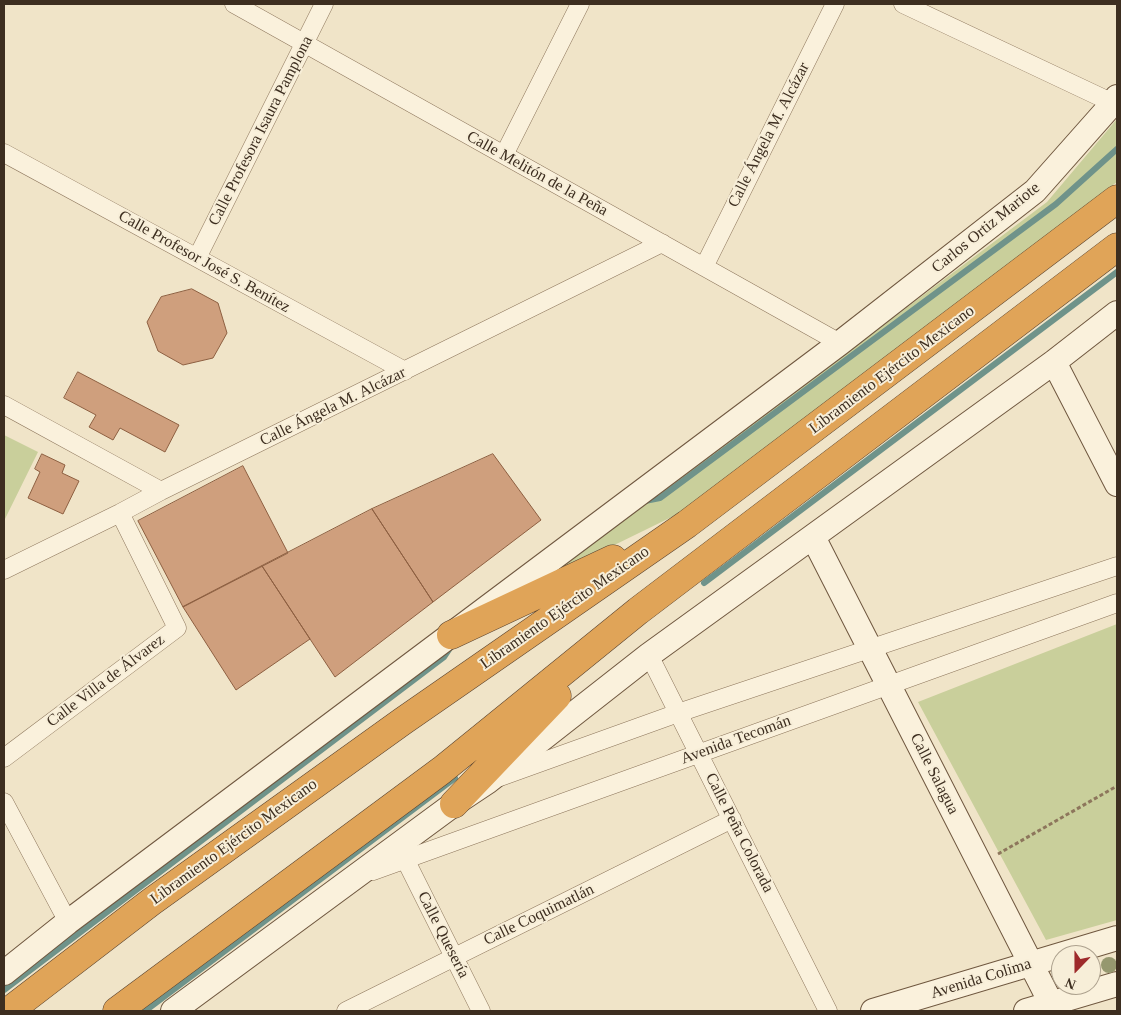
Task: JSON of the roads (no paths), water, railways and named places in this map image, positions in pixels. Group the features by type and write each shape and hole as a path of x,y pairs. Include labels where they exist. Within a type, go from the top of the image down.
{"highway":[{"name":"Libramiento Ejército Mexicano","path":"9,1011 151,902 403,721 686,524 1117,200"},
{"path":"117,1011 442,770 638,611 1117,247"},
{"path":"451,635 686,524"},
{"path":"454,804 638,611"}],"street":[{"name":"Calle Melitón de la Peña","path":"234,4 840,343"},
{"name":"Calle Profesora Isaura Pamplona","path":"197,258 324,4"},
{"path":"504,155 580,4"},
{"name":"Calle Ángela M. Alcázar","path":"704,267 835,4"},
{"path":"903,4 1115,100"},
{"name":"Carlos Ortiz Mariote","path":"840,343 1035,191 1115,100"},
{"name":"Calle Profesor José S. Benítez","path":"4,153 405,371"},
{"name":"Calle Ángela M. Alcázar","path":"4,570 662,243"},
{"path":"173,1011 454,804 487,782 649,655 1054,362 1117,313"},
{"path":"4,973 68,922 840,343"},
{"path":"1054,362 1117,484"},
{"path":"4,405 160,491"},
{"name":"Calle Villa de Álvarez","path":"4,758 177,628 120,513"},
{"name":"Calle Salagua","path":"813,537 1053,1007"},
{"path":"487,782 678,713 1117,566"},
{"name":"Avenida Tecomán","path":"356,876 1117,604"},
{"name":"Calle Peña Colorada","path":"649,655 828,1011"},
{"path":"4,802 68,922"},
{"name":"Calle Coquimatlán","path":"346,1011 732,819"},
{"name":"Calle Quesería","path":"405,859 481,1011"},
{"name":"Avenida Colima","path":"873,1011 1117,938"},
{"path":"1026,1011 1053,1007 1117,984"}],"waterway":[{"path":"645,501 660,498 1056,204 1117,149"},
{"path":"704,583 1117,272"},
{"path":"4,990 444,657 452,645"},
{"path":"145,1011 455,778"}]}
